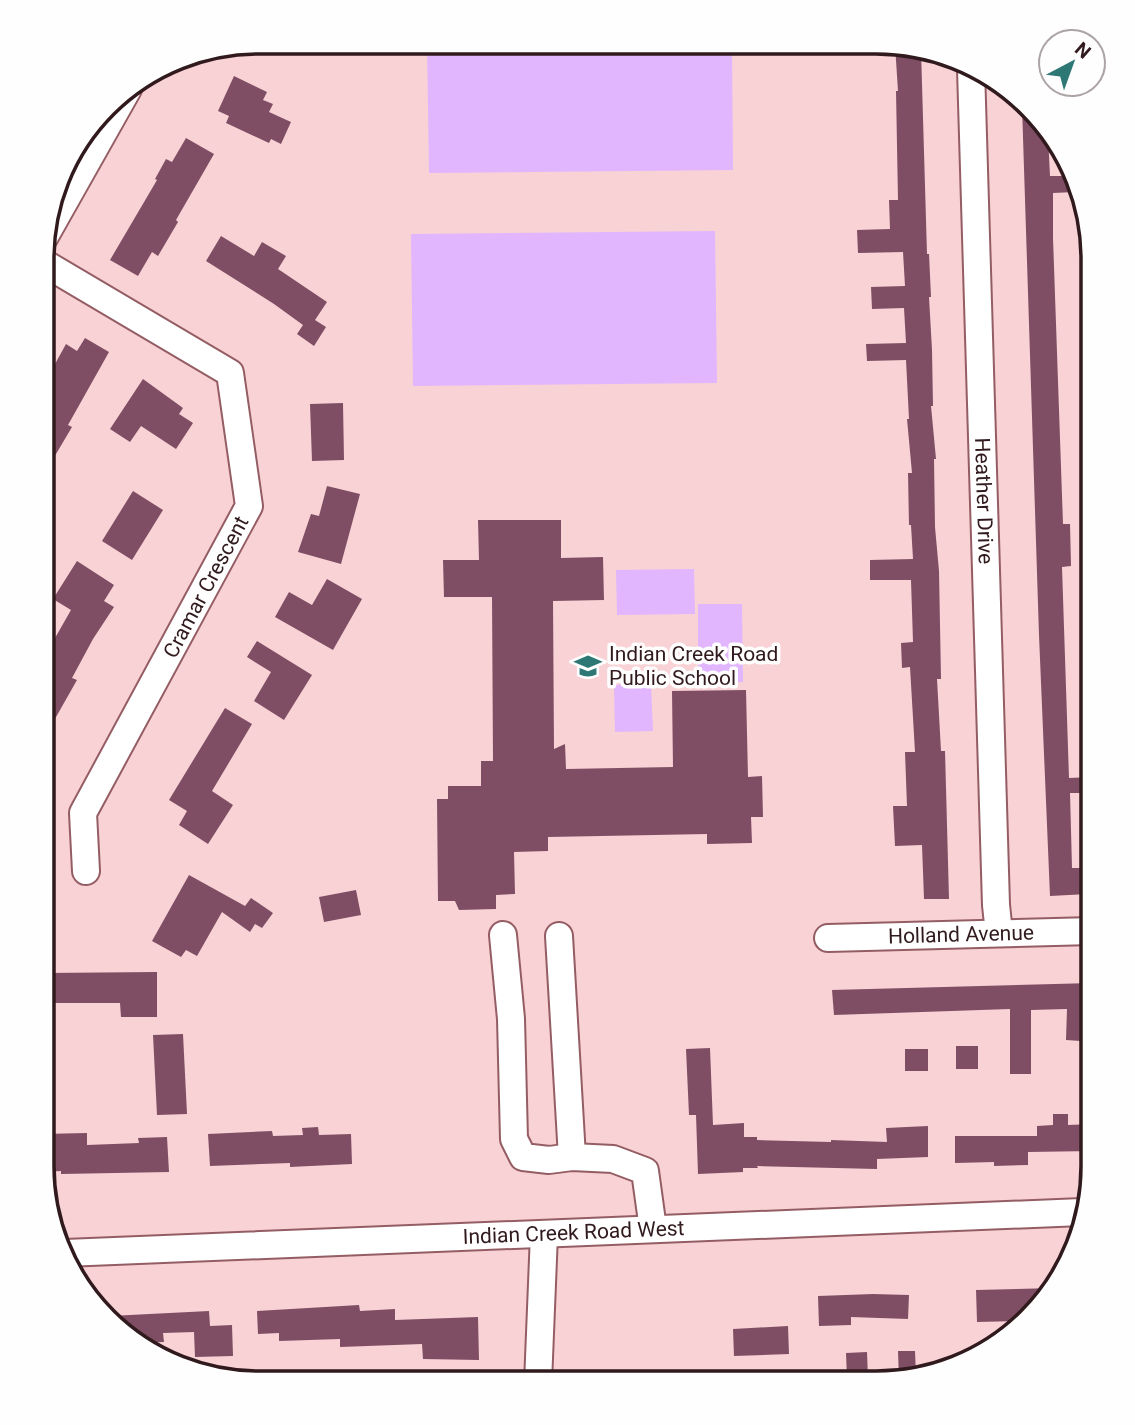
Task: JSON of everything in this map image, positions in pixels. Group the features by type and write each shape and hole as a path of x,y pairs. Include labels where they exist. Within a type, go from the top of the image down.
{"street":[{"name":"Heather Drive","path":"971,78 999,933"},
{"path":"60,210 113,116"},
{"name":"Cramar Crescent","path":"54,269 230,373 249,506 83,813 86,871"},
{"name":"Holland Avenue","path":"828,938 1080,931"},
{"path":"503,936 510,1019 514,1139 523,1157 549,1160 572,1157 613,1159 645,1171 653,1229"},
{"path":"559,936 572,1157"},
{"name":"Indian Creek Road West","path":"74,1253 1075,1212"},
{"path":"538,1370 544,1234"}],"shaded area":[{"path":"427,54 732,54 733,170 429,173"},
{"path":"715,231 717,383 413,386 411,234"},
{"path":"694,569 695,614 617,615 616,570"},
{"path":"698,604 742,604 743,682 698,682"},
{"path":"651,684 653,731 615,732 614,685"}],"building":[{"path":"896,56 921,60 927,254 931,297 931,406 936,459 935,527 939,571 941,679 937,679 941,751 945,751 949,899 924,899 922,845 895,846 893,806 907,806 905,752 915,752 910,667 902,668 901,643 913,642 911,580 870,580 870,560 913,559 909,525 908,473 912,473 907,419 906,360 867,361 866,344 906,343 904,308 872,309 871,287 905,286 903,252 858,253 857,230 890,229 889,200 898,200"},
{"path":"234,76 267,92 263,100 273,104 269,112 291,122 281,144 271,139 269,143 226,123 229,116 218,111"},
{"path":"1022,116 1049,151 1050,176 1062,176 1069,192 1053,193 1053,238 1063,524 1070,524 1071,566 1062,567 1069,778 1080,778 1080,793 1070,793 1072,868 1080,868 1080,894 1050,896"},
{"path":"186,138 214,154 158,256 152,252 138,276 110,260 157,180 155,179 166,159 172,162"},
{"path":"221,236 254,256 262,242 286,256 278,269 327,302 315,320 326,327 314,346 297,334 303,325 206,261"},
{"path":"85,338 109,352 68,425 72,427 54,457 54,366 66,344 77,351"},
{"path":"143,379 183,408 179,414 193,423 176,449 141,426 130,442 110,429"},
{"path":"343,403 344,460 312,461 310,404"},
{"path":"327,486 360,494 341,564 298,552 311,514 319,516"},
{"path":"133,491 163,510 132,560 102,541"},
{"path":"478,520 561,520 561,558 603,557 604,600 553,601 554,749 565,744 566,769 673,767 672,691 746,690 748,777 762,776 763,817 751,817 752,843 707,844 707,834 548,837 548,851 514,852 515,894 496,895 496,909 459,910 455,901 438,901 437,799 448,799 448,786 481,786 481,761 493,761 492,597 444,597 443,560 479,560"},
{"path":"77,561 114,585 104,601 114,607 72,678 77,680 54,721 54,640 71,610 54,597"},
{"path":"327,579 362,599 333,650 275,617 289,592 312,605"},
{"path":"257,641 312,675 284,720 254,701 271,672 247,657"},
{"path":"225,708 252,724 212,791 233,805 208,844 179,825 187,811 169,800"},
{"path":"189,875 245,906 251,898 273,913 262,928 255,924 250,932 222,912 197,956 186,950 181,957 152,941"},
{"path":"356,890 361,915 324,922 319,897"},
{"path":"157,972 157,1017 121,1017 120,1003 54,1003 54,973"},
{"path":"1080,983 1080,1041 1066,1040 1067,1009 1031,1010 1031,1074 1010,1074 1010,1009 834,1015 832,990"},
{"path":"183,1034 187,1114 157,1115 153,1035"},
{"path":"956,1046 978,1046 978,1069 956,1069"},
{"path":"710,1048 713,1125 744,1123 744,1137 757,1137 757,1140 831,1142 887,1142 886,1128 928,1126 928,1157 877,1159 877,1169 757,1166 758,1168 743,1168 743,1172 698,1174 696,1115 689,1115 686,1049"},
{"path":"905,1049 928,1049 928,1071 905,1071"},
{"path":"1053,1114 1068,1114 1068,1125 1080,1125 1080,1151 1028,1152 1028,1165 955,1163 955,1136 1037,1136 1037,1126 1053,1125"},
{"path":"318,1127 319,1135 351,1134 352,1164 290,1167 290,1163 210,1166 208,1134 272,1131 273,1136 303,1135 302,1128"},
{"path":"87,1133 87,1145 139,1143 138,1138 167,1137 169,1172 61,1174 61,1171 54,1171 54,1134"},
{"path":"1040,1288 1009,1321 977,1322 976,1290"},
{"path":"909,1295 908,1319 851,1317 851,1325 819,1326 818,1296"},
{"path":"359,1305 360,1311 395,1309 395,1320 478,1317 479,1360 423,1359 422,1344 340,1347 340,1339 279,1341 279,1333 258,1334 257,1311"},
{"path":"209,1311 210,1326 232,1325 233,1356 195,1357 194,1332 163,1333 164,1342 156,1342 120,1316"},
{"path":"788,1326 789,1354 734,1356 733,1329"},
{"path":"898,1351 915,1351 916,1366 899,1369"},
{"path":"867,1352 868,1370 847,1370 846,1353"}],"place":[{"name":"Indian Creek Road Public School","path":"588,666"}]}
